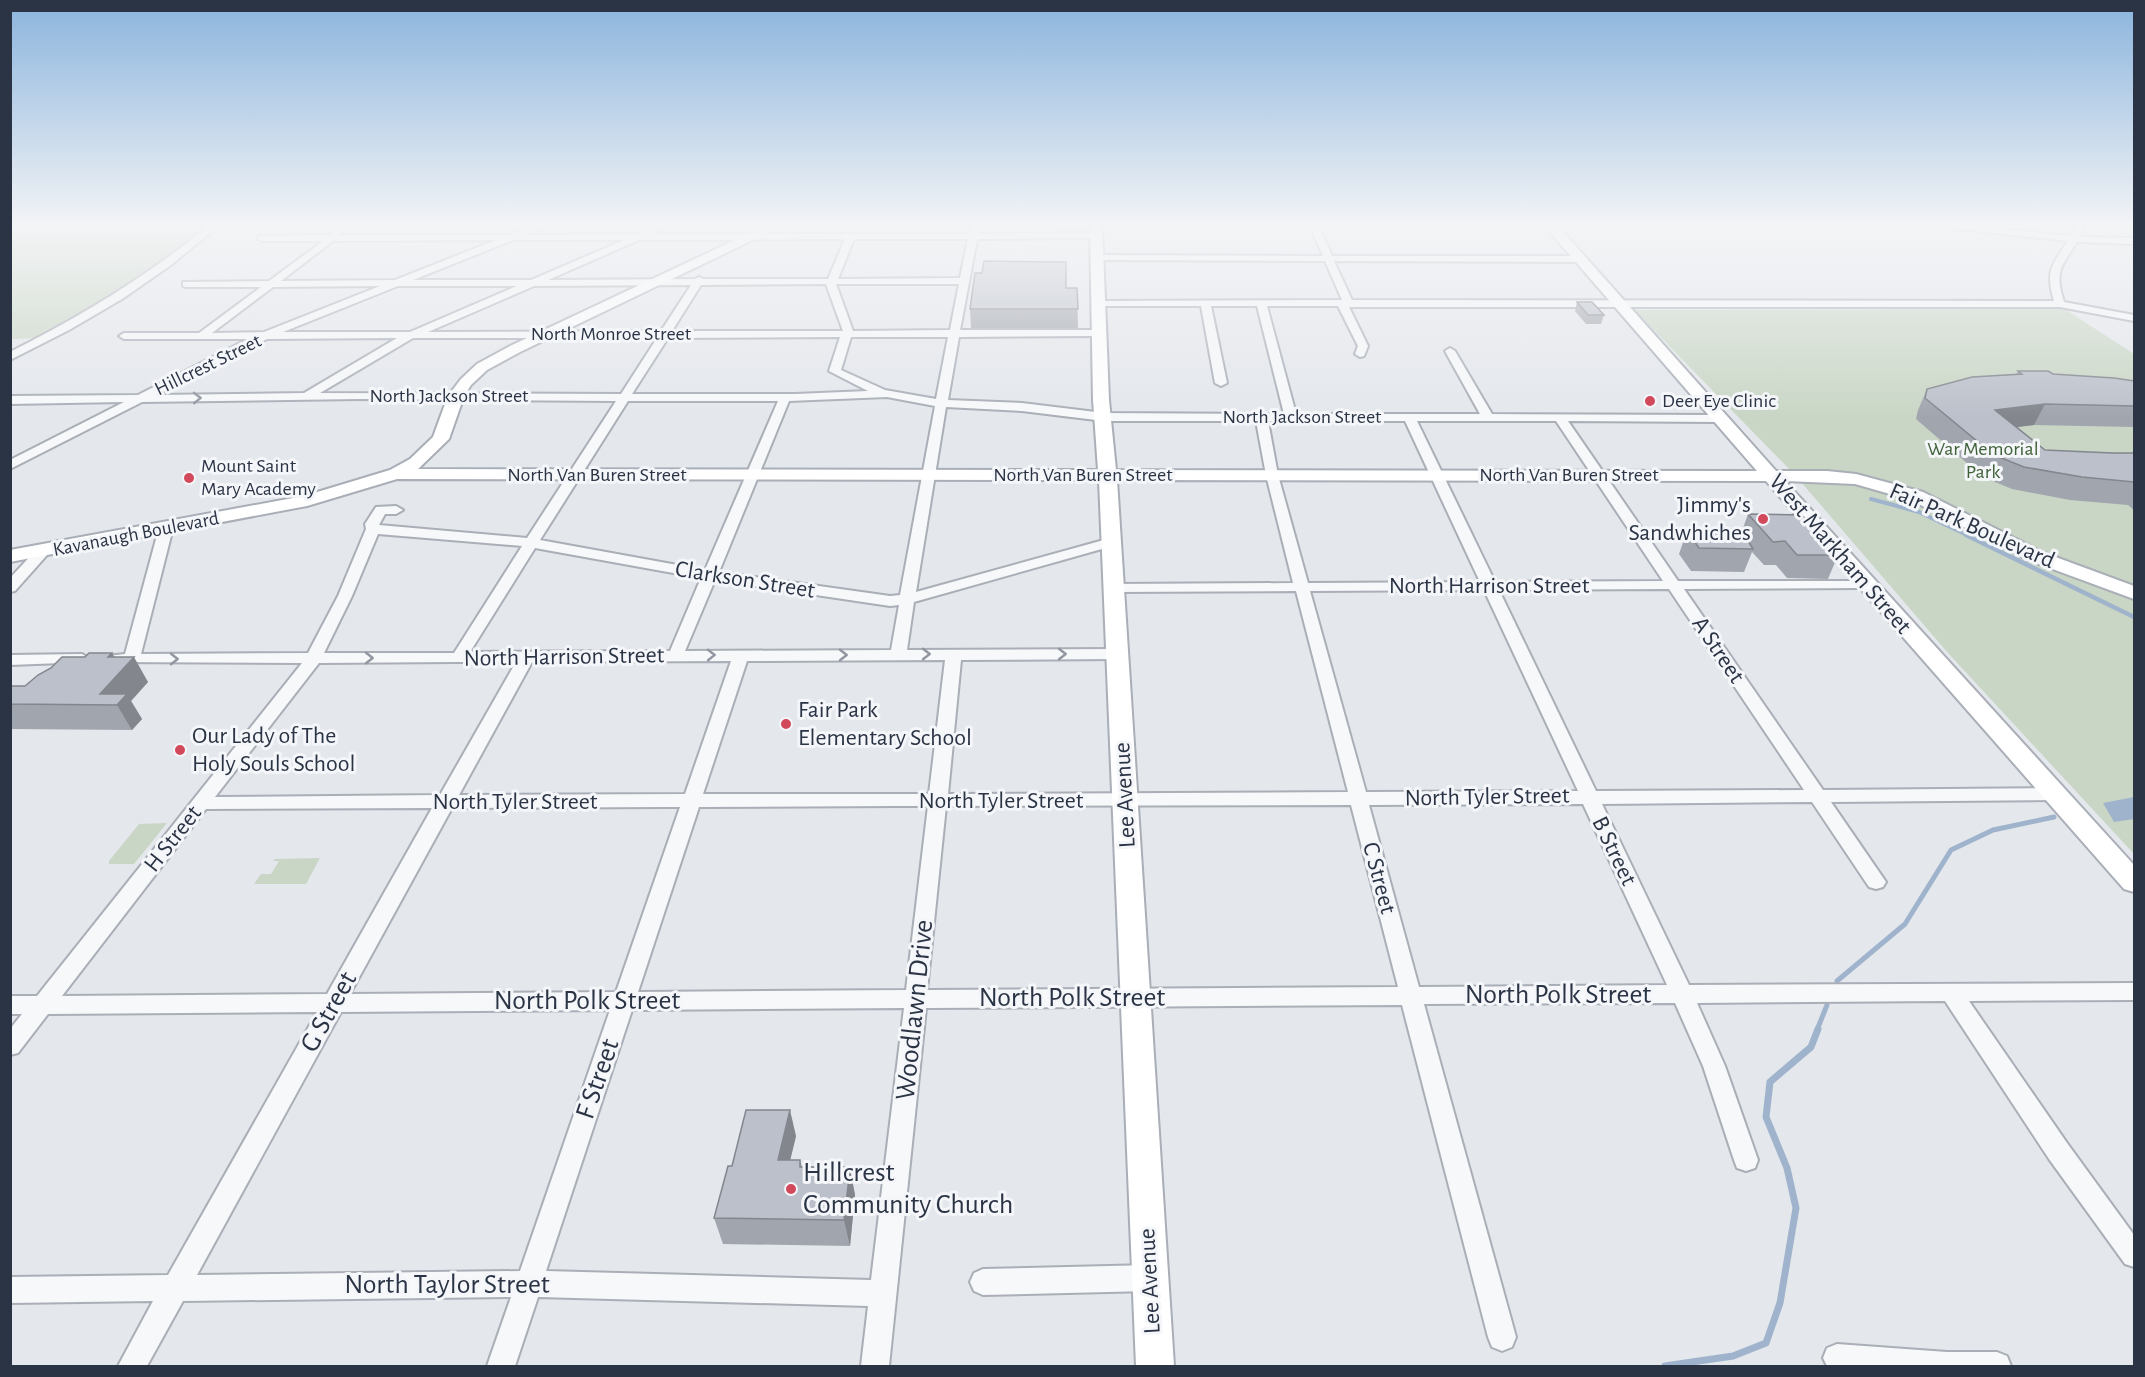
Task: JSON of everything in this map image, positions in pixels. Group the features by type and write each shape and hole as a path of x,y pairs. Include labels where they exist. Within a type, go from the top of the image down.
{"street":[{"path":"10,357 115,301 133,288"},
{"path":"201,336 265,288"},
{"name":"Hillcrest Street","path":"10,465 266,336 387,288"},
{"path":"306,396 414,334 520,288"},
{"name":"Kavanaugh Boulevard","path":"10,556 42,552 318,498 396,474 416,463 441,439 456,396 466,382 482,367 643,288"},
{"path":"458,658 694,288"},
{"name":"North Jackson Street","path":"833,288 848,326 835,371 888,394 943,405 1023,407 1104,417 1718,418"},
{"path":"898,654 928,474 943,405 963,288"},
{"name":"Lee Avenue","path":"1098,288 1101,400 1108,474 1155,1366"},
{"path":"1340,288 1363,346 1360,354"},
{"name":"West Markham Street","path":"1605,288 2053,794 2134,882"},
{"path":"2054,288 2060,304"},
{"path":"1099,303 2060,304 2134,318"},
{"path":"1205,303 1221,383"},
{"path":"1261,303 1291,417"},
{"name":"North Monroe Street","path":"124,336 1099,333"},
{"path":"1450,351 1488,417"},
{"name":"North Jackson Street","path":"10,400 306,396 786,398 864,397 888,394"},
{"path":"676,656 786,398"},
{"name":"C Street","path":"1261,417 1272,475 1502,1337"},
{"name":"B Street","path":"1409,417 1714,1066 1746,1160"},
{"name":"A Street","path":"1560,418 1876,882"},
{"name":"North Van Buren Street","path":"396,474 1770,475"},
{"name":"Fair Park Boulevard","path":"1770,475 1840,478 1899,490 1935,504 2035,556 2134,592"},
{"name":"H Street","path":"10,1046 314,658 345,596 373,529 372,524 381,510 396,510"},
{"path":"132,659 166,528"},
{"name":"Clarkson Street","path":"373,529 532,543 710,575 897,601 1111,542"},
{"path":"10,588 42,552"},
{"name":"North Harrison Street","path":"1113,588 1866,584"},
{"name":"Woodlawn Drive","path":"875,1366 954,654"},
{"name":"North Harrison Street","path":"10,660 1117,654"},
{"name":"F Street","path":"501,1366 741,655"},
{"name":"G Street","path":"132,1366 526,658"},
{"name":"North Tyler Street","path":"201,803 1125,801 1243,798 1359,800 1588,796 2053,794"},
{"name":"North Polk Street","path":"10,1005 2134,991"},
{"path":"1951,992 2058,1151 2134,1255"},
{"path":"983,1282 1150,1278"},
{"name":"North Taylor Street","path":"10,1290 529,1284 883,1293"},
{"path":"1837,1358 1947,1366 1997,1366"}],"green space":[{"path":"11,288 122,288 96,306 37,338 11,339"},
{"name":"War Memorial Park","path":"2061,309 2134,354 2134,854 1948,653 1795,475 1634,310"},
{"path":"167,823 134,864 109,864 139,824"},
{"path":"320,858 306,884 254,884 261,874 271,874 279,861 273,861 275,859"}],"water":[{"path":"2134,797 2134,819 2114,822 2103,803"}],"building":[{"path":"973,288 1077,288 1078,309 970,309"},
{"path":"1577,302 1592,302 1604,315 1588,315"},
{"path":"2018,371 2048,371 2053,374 2134,381 2134,406 2045,404 1995,410 2045,450 2134,453 2134,482 2082,477 2024,467 1994,455 1925,398 1927,389 1972,377 2022,374"},
{"path":"1748,514 1802,515 1838,555 1797,555 1785,541 1773,542"},
{"path":"1724,529 1741,529 1753,549 1699,548 1687,531 1725,532"},
{"path":"89,653 112,653 108,657 134,657 100,694 127,694 117,705 10,704 10,686 25,686 51,668 62,657 85,657"},
{"path":"746,1110 790,1110 778,1160 800,1160 800,1167 850,1169 844,1220 714,1218 728,1166 732,1166"}],"waterway":[{"path":"1871,499 1919,512 1969,536"},
{"path":"1966,535 2134,617"},
{"path":"1837,981 1905,924 1951,850 1993,830 2054,817"},
{"path":"1817,1030 1827,1005"},
{"path":"1665,1366 1733,1356 1766,1343 1780,1303 1796,1208 1787,1168 1766,1117 1770,1082 1811,1047 1818,1029"}],"place":[{"name":"Deer Eye Clinic","path":"1650,401"},
{"name":"Mount Saint Mary Academy","path":"189,478"},
{"name":"Jimmy's Sandwhiches","path":"1763,519"},
{"name":"Fair Park Elementary School","path":"786,724"},
{"name":"Our Lady of The Holy Souls School","path":"180,750"},
{"name":"Hillcrest Community Church","path":"791,1189"}]}
